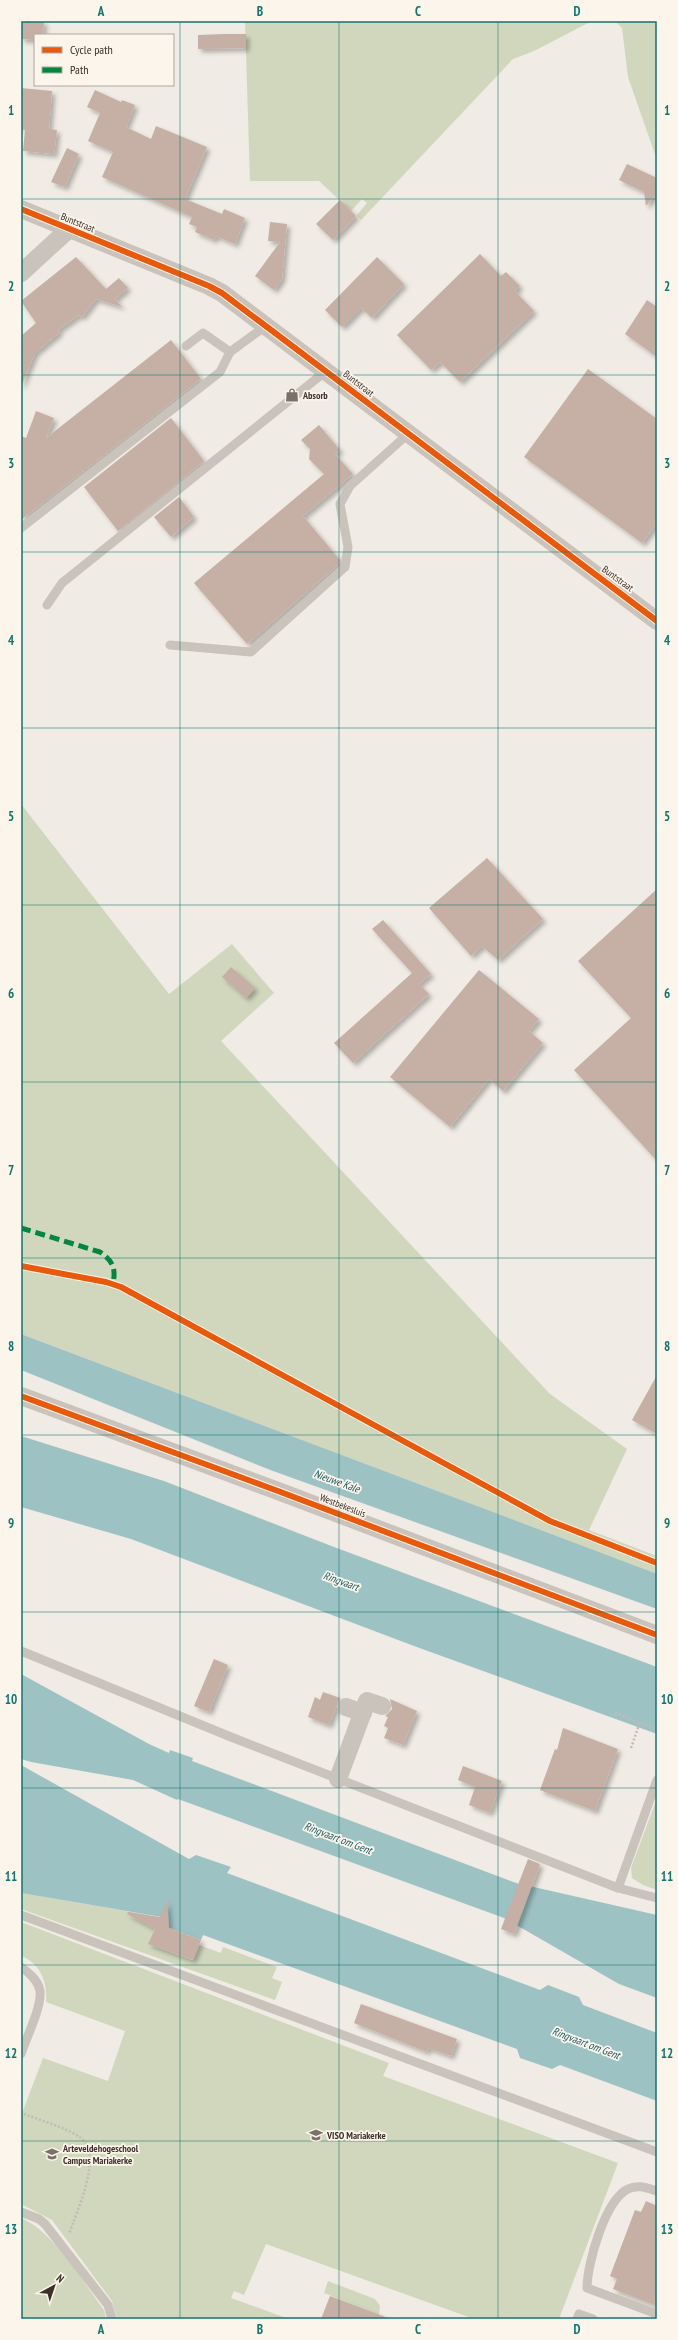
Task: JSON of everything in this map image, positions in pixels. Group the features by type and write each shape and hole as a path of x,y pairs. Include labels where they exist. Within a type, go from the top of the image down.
{"street":[{"name":"Buntstraat","path":"21,209 209,286 267,325 408,434 657,621"},
{"path":"21,272 70,229"},
{"name":"Westbekesluis","path":"21,1396 278,1491 657,1635"},
{"path":"338,1780 367,1701 382,1706"},
{"path":"346,1707 363,1712"}],"lane":[{"path":"21,528 220,372 230,352 267,325"},
{"path":"186,346 203,333 230,352"},
{"path":"47,605 62,583 326,371"},
{"path":"170,646 251,652 345,567 348,547 340,504 350,486 408,434"},
{"path":"21,1651 338,1780 618,1888 657,1898"},
{"path":"618,1888 657,1780"},
{"path":"21,1915 657,2152"},
{"path":"21,1967 33,1976 40,1991 39,2003 21,2054"},
{"path":"657,2191 642,2186 628,2188 618,2197 597,2237 587,2274 587,2288 657,2314"},
{"path":"21,2212 39,2219 46,2224 108,2305 112,2319"},
{"path":"577,2319 579,2314 593,2319"}],"path":[{"path":"615,1713 657,1729"},
{"path":"631,1748 640,1722"},
{"path":"24,2114 76,2135 82,2139 88,2150 90,2175 65,2248"}],"green space":[{"path":"245,21 592,21 534,51 513,59 361,220 357,215 367,203 362,199 351,211 319,181 250,181"},
{"path":"615,21 657,21 657,160 628,77 622,28"},
{"path":"21,804 169,994 232,944 274,993 221,1041 550,1394 627,1449 589,1530 657,1556 657,1575 21,1334"},
{"path":"657,1798 657,1890 643,1885 632,1878 631,1868"},
{"path":"21,1893 149,1915 146,1924 155,1929 149,1944 192,1960 199,1945 221,1953 223,1947 277,1967 272,1978 282,1982 275,2000 21,1909"},
{"name":"VISO Mariakerke","path":"21,1922 389,2063 383,2076 618,2163 559,2319 474,2319 266,2244 244,2295 234,2291 231,2298 289,2319 117,2319 112,2301 52,2220 21,2204 21,2116 43,2058 108,2081 125,2031 46,2002 46,1987 38,1968 28,1959 21,1956"},
{"path":"21,2218 45,2234 67,2258 104,2310 106,2319 21,2319"},
{"path":"328,2281 375,2299 380,2306 379,2315 324,2293"}],"water":[{"name":"Nieuwe Kale","path":"21,1334 657,1574 657,1609 273,1471 21,1370"},
{"name":"Ringvaart","path":"21,1436 164,1481 334,1547 657,1667 657,1734 414,1646 131,1539 21,1507"},
{"name":"Ringvaart om Gent","path":"21,1674 149,1744 169,1753 170,1750 193,1758 192,1761 516,1883 657,1915 657,1998 619,1984 504,1918 178,1799 177,1800 133,1780 21,1759"},
{"name":"Ringvaart om Gent","path":"21,1765 189,1859 196,1855 231,1867 227,1873 540,1990 548,1985 579,1997 583,2005 657,2033 657,2101 560,2065 552,2069 520,2058 517,2049 203,1935 201,1940 169,1928 162,1917 21,1893"}],"building":[{"path":"21,21 44,21 43,34 34,34 34,40 21,39"},
{"path":"246,34 246,48 198,49 198,35"},
{"path":"21,88 52,91 49,129 57,130 54,154 23,151 25,130 21,129"},
{"path":"95,90 121,102 122,100 135,105 126,127 151,139 156,126 207,147 185,199 222,214 224,209 245,218 235,244 216,236 214,240 195,232 197,227 189,224 192,217 102,177 113,152 88,141 100,113 87,107"},
{"path":"67,148 79,154 65,187 51,182"},
{"path":"627,164 657,178 657,193 646,206 644,192 619,180"},
{"path":"340,200 356,216 333,240 316,224"},
{"path":"270,222 287,224 282,279 274,290 255,276 280,242 268,241"},
{"path":"480,254 501,276 506,272 520,286 515,291 534,311 460,382 440,362 431,370 397,335"},
{"path":"76,257 106,289 119,278 128,288 115,299 122,307 96,299 82,317 79,315 58,330 60,332 35,353 21,387 21,336 36,323 21,301"},
{"path":"377,257 404,284 372,318 361,308 342,327 325,310"},
{"path":"647,300 657,307 657,357 625,334"},
{"path":"171,340 201,379 21,520 21,436 26,438 36,411 54,418 46,438"},
{"path":"588,369 657,419 657,523 642,543 524,457"},
{"path":"171,418 204,461 118,531 84,487"},
{"path":"319,425 340,450 335,454 353,474 303,516 340,560 339,564 247,644 194,583 324,474 309,459 310,449 301,440"},
{"path":"179,497 194,517 171,537 154,517"},
{"path":"487,858 543,919 498,960 482,946 471,956 429,908"},
{"path":"657,889 657,1161 574,1070 631,1018 578,961"},
{"path":"383,920 431,974 419,984 429,994 353,1063 334,1043 412,973 372,929"},
{"path":"231,967 255,988 246,998 222,977"},
{"path":"479,970 539,1019 529,1031 543,1043 503,1091 489,1079 450,1127 390,1077"},
{"path":"657,1375 657,1434 632,1420"},
{"path":"214,1659 228,1665 209,1712 194,1706"},
{"path":"323,1692 340,1698 329,1725 308,1717 315,1697 320,1700"},
{"path":"390,1699 417,1711 403,1745 384,1738 388,1728 384,1726 388,1717 385,1716 392,1709"},
{"path":"563,1728 618,1749 595,1811 540,1790 555,1749 557,1750"},
{"path":"463,1766 502,1781 490,1813 469,1805 475,1787 458,1780"},
{"path":"528,1859 540,1864 514,1934 501,1929"},
{"path":"167,1900 169,1928 201,1940 193,1960 148,1944 155,1929 127,1914 128,1912 160,1917"},
{"path":"361,2004 457,2039 451,2056 428,2048 427,2052 354,2023"},
{"path":"646,2201 657,2206 657,2306 613,2289 617,2279 610,2276 635,2210 641,2212"},
{"path":"330,2296 388,2318 388,2319 321,2319"}],"marked path":[{"path":"21,1228 100,1252 111,1262 114,1269 113,1284"}],"cycle path":[{"path":"21,209 209,286 222,293 657,621"},
{"path":"21,1266 106,1282 121,1287 550,1521 657,1563"},
{"path":"21,1396 278,1491 657,1635"}],"place":[{"name":"Absorb","path":"292,395"},
{"name":"VISO Mariakerke","path":"316,2135"},
{"name":"Arteveldehogeschool Campus Mariakerke","path":"52,2154"}]}
